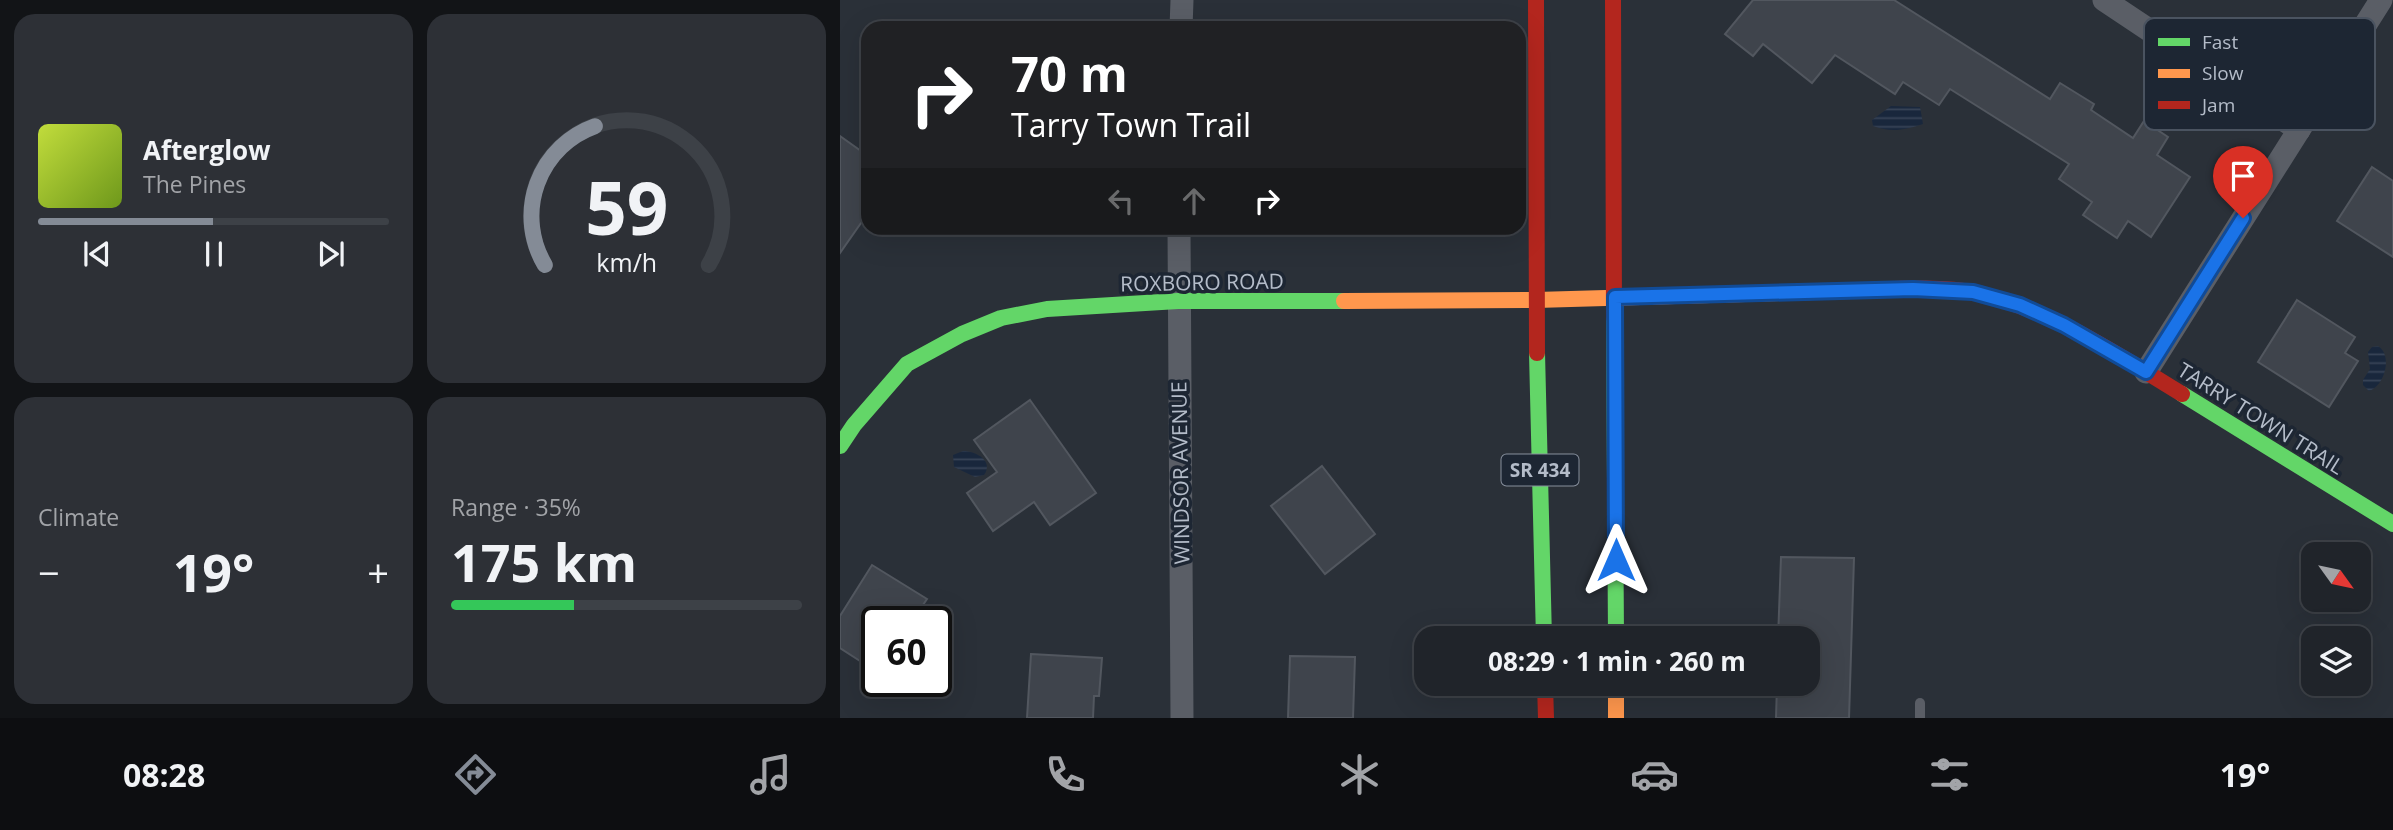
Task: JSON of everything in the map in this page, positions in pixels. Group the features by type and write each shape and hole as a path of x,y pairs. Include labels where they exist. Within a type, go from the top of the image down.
{"street":[{"path":"1181,21 1182,0"},
{"name":"SR 434","path":"1536,0 1536,300 1544,626"},
{"path":"1613,0 1616,626"},
{"path":"2104,0 2144,27"},
{"path":"2370,18 2381,0"},
{"path":"2146,372 2299,130"},
{"name":"WINDSOR AVENUE","path":"1179,235 1182,718"},
{"name":"TARRY TOWN TRAIL","path":"1615,297 1913,289 1973,292 2020,305 2064,325 2390,516"},
{"name":"ROXBORO ROAD","path":"840,446 854,425 906,364 962,334 1001,318 1047,309 1178,301 1536,300 1615,297"},
{"path":"1545,696 1546,718"},
{"path":"1616,696 1616,718"}],"lane":[{"path":"1920,703 1920,718"}],"water":[{"path":"1891,106 1920,107 1923,124 1898,130 1873,126 1872,120"},
{"path":"2378,346 2385,356 2385,370 2379,383 2369,391 2363,385 2370,369 2368,352 2372,347"},
{"path":"963,451 973,453 985,461 987,470 984,475 975,477 954,467 953,455"}],"building":[{"path":"1753,0 1894,0 2050,99 2060,83 2094,104 2091,110 2133,138 2144,121 2144,130 2158,130 2168,137 2157,155 2190,177 2151,237 2128,221 2117,238 2083,215 2092,202 2059,179 2069,164 1950,89 1939,105 1903,82 1895,94 1835,55 1812,83 1763,44 1753,56 1725,34"},
{"path":"840,136 861,151 861,223 840,253"},
{"path":"2372,167 2393,181 2393,257 2337,221"},
{"path":"2297,300 2355,337 2345,353 2358,361 2329,407 2258,362"},
{"path":"1030,400 1096,493 1050,525 1034,502 993,531 967,493 997,472 974,440"},
{"path":"1322,466 1375,534 1325,574 1271,506"},
{"path":"1781,557 1854,558 1849,718 1776,718 1777,696 1820,696 1820,626 1778,626"},
{"path":"872,565 927,599 922,606 861,606 861,662 840,648 840,616"},
{"path":"1031,654 1102,658 1099,696 1094,696 1093,718 1027,718"},
{"path":"1290,656 1355,657 1353,718 1288,718"}],"traffic: fast":[{"path":"840,446 854,425 907,364 962,334 1001,318 1047,309 1178,301 1344,301"},
{"path":"1614,317 1616,626"},
{"path":"1537,353 1544,626"},
{"path":"2182,394 2393,524"}],"traffic: slow":[{"path":"1344,301 1536,300 1846,291"},
{"path":"1616,696 1616,718"}],"traffic: jam":[{"path":"1536,0 1537,353"},
{"path":"1613,0 1614,317"},
{"path":"1846,291 1945,289 2003,300 2083,335 2182,394"},
{"path":"1545,696 1546,718"}],"route":[{"path":"1616,560 1615,297 1913,289 1973,292 2020,305 2064,325 2146,372 2243,218"}]}
